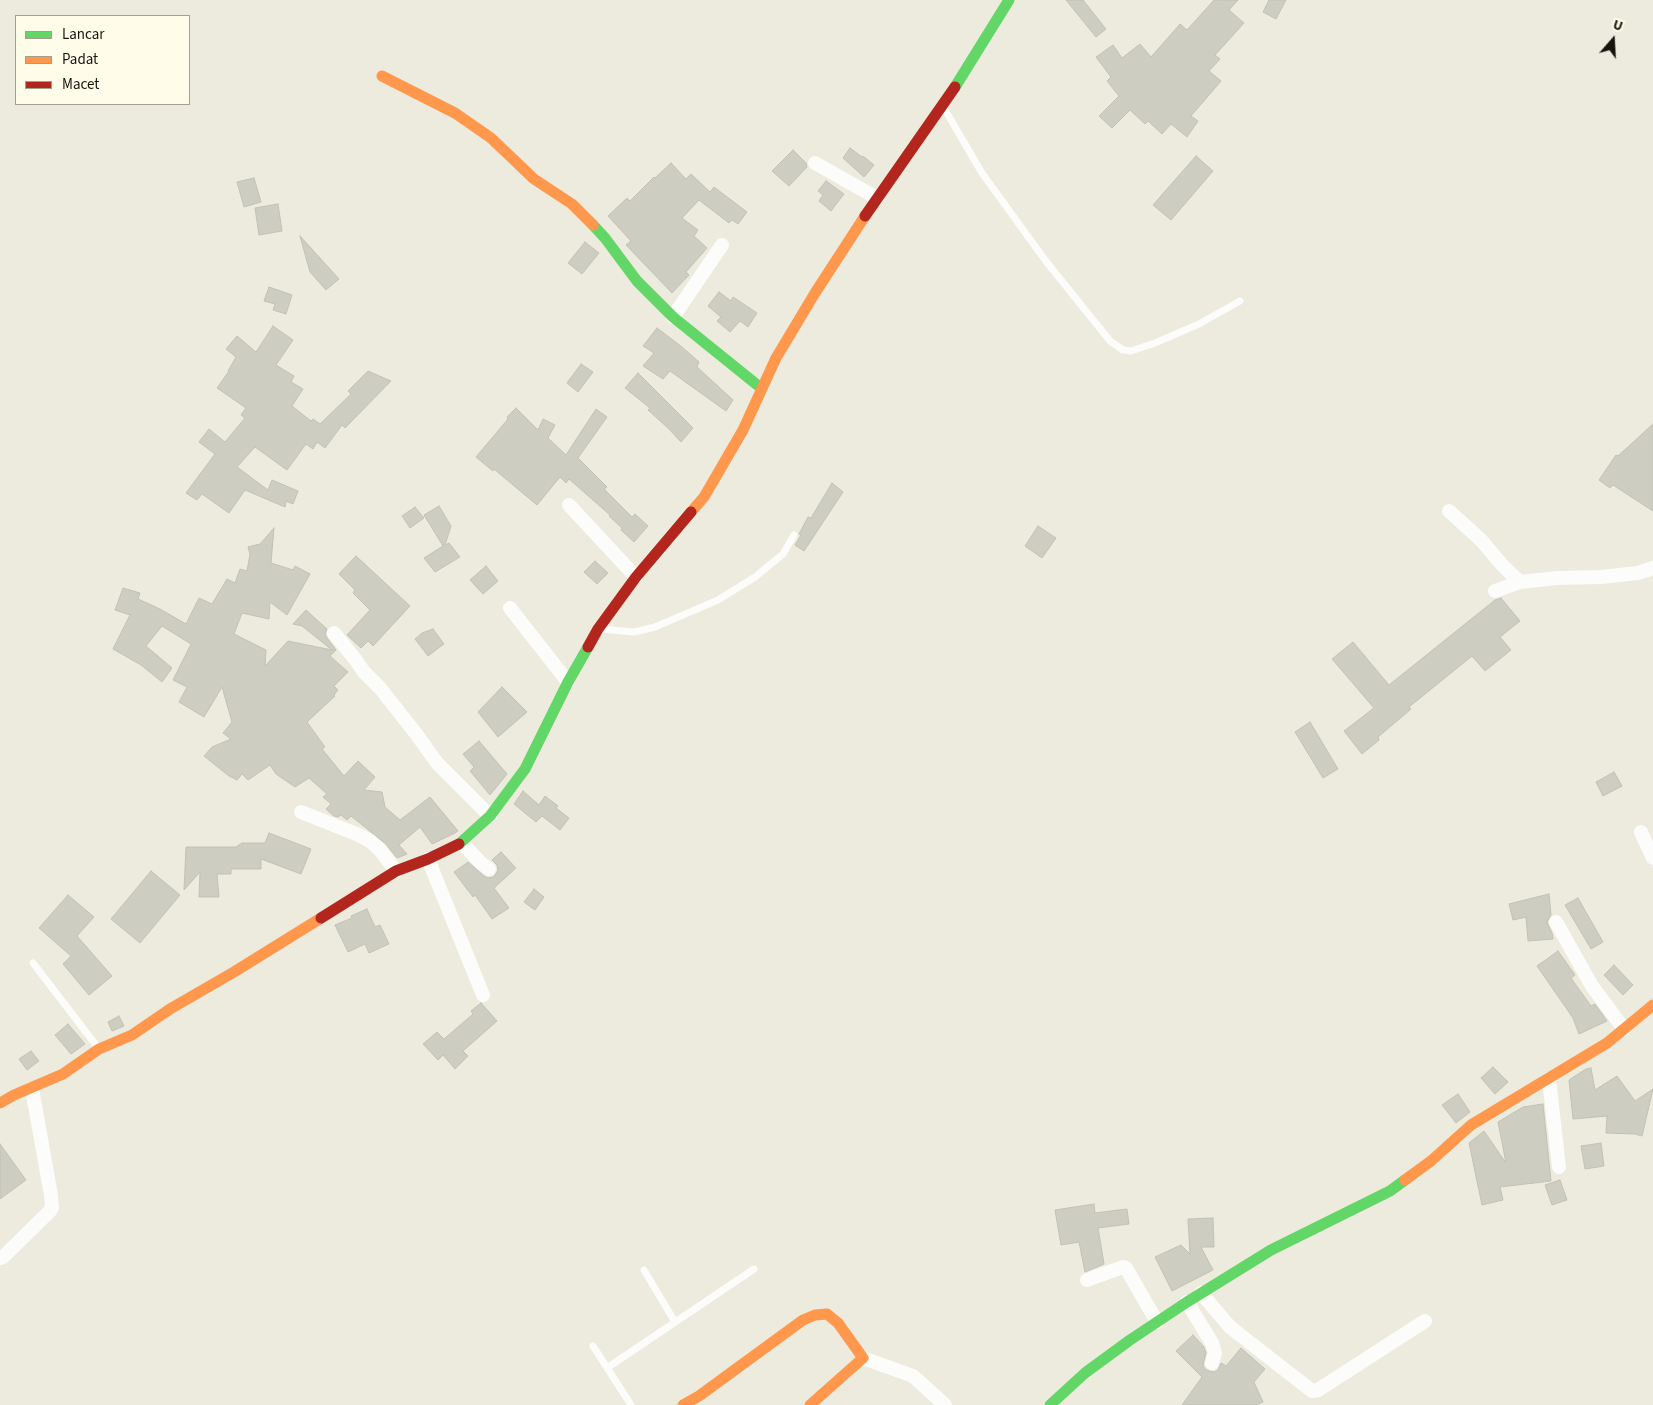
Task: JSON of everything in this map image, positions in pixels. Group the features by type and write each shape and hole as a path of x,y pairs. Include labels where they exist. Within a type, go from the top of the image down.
{"street":[{"path":"0,1103 63,1074 99,1049 132,1034 396,871 462,843 490,816 525,769 568,682 598,629 636,577 704,497 743,430 760,388 776,358 815,293 877,198 943,105 1009,0"},
{"path":"382,76 454,113 491,138 534,179 572,204 605,238 637,281 673,317 760,388"},
{"path":"815,163 877,198"},
{"path":"673,317 722,245"},
{"path":"569,505 636,577"},
{"path":"1449,511 1481,540 1503,566 1520,582"},
{"path":"1494,591 1520,582 1557,578 1601,577 1638,573 1653,568"},
{"path":"510,608 568,682"},
{"path":"334,633 356,659 364,672 380,688 437,763 490,816"},
{"path":"301,812 370,841 380,850 396,871"},
{"path":"1641,832 1643,841 1653,858"},
{"path":"462,843 489,869"},
{"path":"428,859 483,995"},
{"path":"1556,922 1592,986 1624,1029"},
{"path":"1050,1405 1085,1374 1186,1302 1271,1250 1390,1191 1431,1161 1471,1125 1607,1043 1653,1005"},
{"path":"1549,1079 1559,1167"},
{"path":"0,1258 3,1258 52,1207 32,1089"},
{"path":"1087,1280 1123,1267 1126,1268 1157,1322"},
{"path":"1201,1293 1230,1328 1312,1391 1318,1390 1425,1321"},
{"path":"1186,1302 1212,1343 1215,1353 1212,1363"},
{"path":"683,1405 699,1396 804,1320 815,1315 827,1314 838,1322 863,1358 913,1376 945,1405"},
{"path":"810,1405 863,1358"}],"lane":[{"path":"943,105 982,174 1039,252 1110,341 1122,350 1131,351 1155,344 1199,324 1240,301"},
{"path":"598,629 634,632 655,627 718,600 755,577 783,554 794,535"},
{"path":"33,963 99,1049"},
{"path":"607,1368 754,1269"},
{"path":"644,1270 675,1322"},
{"path":"593,1346 630,1405"}],"building":[{"path":"1066,0 1083,0 1106,29 1096,37"},
{"path":"1214,0 1238,0 1229,10 1244,23 1215,55 1220,59 1209,71 1221,81 1191,116 1198,121 1187,137 1171,124 1162,134 1148,121 1145,124 1130,110 1112,128 1099,116 1119,96 1107,81 1111,77 1096,57 1113,45 1122,58 1140,44 1151,57 1180,24 1187,30"},
{"path":"1269,0 1286,0 1276,19 1263,12"},
{"path":"850,148 874,165 864,177 843,158"},
{"path":"793,150 806,163 807,167 789,186 772,171"},
{"path":"1196,156 1213,171 1171,220 1153,205"},
{"path":"671,163 686,179 691,174 710,192 714,187 747,212 738,224 732,220 729,223 699,200 682,218 698,230 694,236 707,248 686,272 689,275 672,293 626,245 631,241 608,216 627,198 630,201"},
{"path":"254,178 261,202 244,207 237,182"},
{"path":"826,181 844,194 831,211 819,201 823,195 818,191"},
{"path":"278,204 282,231 259,235 255,208"},
{"path":"300,236 339,279 326,290 310,272"},
{"path":"585,242 599,253 582,274 568,263"},
{"path":"269,287 292,295 286,314 273,310 275,304 264,301"},
{"path":"719,292 731,301 733,297 757,313 748,327 740,321 730,332 717,321 721,317 708,306"},
{"path":"273,326 293,340 276,365 294,376 291,382 303,389 292,406 311,421 313,419 320,424 351,394 348,391 368,371 391,381 345,428 342,425 325,448 317,442 313,449 306,444 287,470 255,447 237,467 268,490 272,480 298,491 293,504 286,501 285,507 245,490 229,513 202,494 197,500 186,493 215,454 199,442 209,429 225,442 245,418 241,415 246,408 217,388 236,357 226,349 237,336 256,352"},
{"path":"657,328 699,362 697,367 733,400 726,411 670,371 663,379 643,366 654,353 643,346"},
{"path":"581,364 593,372 578,392 567,383"},
{"path":"638,373 693,428 681,442 648,410 650,408 625,388"},
{"path":"516,408 538,430 543,419 555,425 548,438 566,455 596,409 607,417 578,458 607,487 604,489 632,517 635,514 648,526 634,542 621,530 622,528 610,515 569,479 566,483 560,477 537,505 494,469 493,471 476,457"},
{"path":"1653,424 1653,511 1613,485 1610,488 1599,480 1616,455 1618,456"},
{"path":"832,483 843,492 804,551 795,545 801,535 799,534 808,517 811,518"},
{"path":"439,506 451,526 445,545 449,543 460,557 435,572 424,558 443,546 424,515"},
{"path":"415,507 424,518 410,528 402,516"},
{"path":"1038,526 1056,538 1042,558 1025,546"},
{"path":"274,528 271,563 293,570 295,566 310,574 287,615 270,602 269,619 242,613 234,634 266,650 265,666 288,641 332,650 302,626 293,624 306,610 327,629 325,634 336,650 330,656 348,672 334,686 338,690 335,696 307,722 325,747 322,749 344,776 358,761 375,777 364,790 382,792 385,807 400,820 430,797 458,831 455,833 432,844 420,827 399,845 407,854 397,858 386,844 351,816 347,820 341,815 338,817 334,816 326,809 331,804 323,797 327,794 309,778 295,787 276,774 270,765 248,780 242,774 237,780 229,776 204,756 212,747 231,739 223,733 232,722 222,687 204,717 179,702 187,687 173,680 191,644 162,626 146,646 172,668 162,682 141,665 113,649 130,615 115,610 123,588 140,593 138,599 186,624 199,598 212,604 227,579 235,583 240,569 247,571 250,554 248,547 260,544"},
{"path":"356,556 410,606 373,646 368,641 361,648 347,635 370,610 353,593 355,590 339,574"},
{"path":"595,561 608,573 597,584 584,572"},
{"path":"486,566 498,581 483,594 470,580"},
{"path":"1501,598 1520,621 1500,637 1511,650 1485,671 1472,656 1409,707 1411,709 1378,737 1379,740 1362,754 1344,731 1374,708 1332,659 1353,642 1389,685 1495,600"},
{"path":"433,629 444,644 428,656 415,639 422,633"},
{"path":"502,687 527,712 498,737 478,712"},
{"path":"1310,722 1338,769 1323,778 1295,732"},
{"path":"479,741 507,774 490,795 470,771 474,767 463,754"},
{"path":"1614,772 1622,786 1603,796 1596,782"},
{"path":"523,791 539,805 545,796 558,806 556,808 569,818 560,830 542,816 536,822 514,804"},
{"path":"269,833 311,849 301,874 261,859 261,869 231,869 231,874 217,874 219,897 199,897 200,872 184,890 186,847 236,847 242,843 265,843"},
{"path":"501,852 516,868 494,888 509,908 492,919 475,895 473,897 454,872 468,862 484,876 488,878 493,877 498,870 497,865 492,860"},
{"path":"151,871 180,895 140,943 111,919"},
{"path":"534,889 544,897 535,910 524,902"},
{"path":"1549,894 1551,915 1547,922 1553,939 1528,941 1526,917 1513,920 1509,904"},
{"path":"68,895 94,917 77,936 112,976 89,995 63,964 71,956 39,928"},
{"path":"1578,898 1603,942 1591,949 1565,905"},
{"path":"367,909 375,927 380,925 389,944 369,953 365,944 348,952 335,925"},
{"path":"1558,951 1575,975 1571,978 1591,1006 1595,1004 1607,1021 1579,1034 1573,1018 1537,966"},
{"path":"1614,965 1633,985 1623,995 1604,975"},
{"path":"481,1003 497,1021 463,1051 468,1056 455,1069 443,1055 438,1060 423,1044 437,1032 444,1039 473,1014 471,1011"},
{"path":"119,1016 124,1026 112,1031 108,1022"},
{"path":"68,1024 85,1044 71,1054 55,1035"},
{"path":"31,1051 39,1061 27,1070 19,1059"},
{"path":"1493,1067 1508,1082 1495,1094 1481,1078"},
{"path":"1591,1068 1595,1090 1617,1076 1635,1101 1653,1089 1642,1136 1606,1133 1607,1116 1573,1119 1569,1080 1586,1069"},
{"path":"1458,1094 1470,1112 1456,1123 1442,1105"},
{"path":"1543,1104 1551,1181 1500,1187 1503,1200 1482,1205 1469,1143 1484,1131 1506,1163 1498,1122 1523,1107"},
{"path":"1601,1143 1604,1166 1585,1169 1581,1146"},
{"path":"0,1144 26,1180 0,1199"},
{"path":"1560,1180 1567,1200 1552,1205 1545,1185"},
{"path":"1094,1204 1095,1213 1127,1209 1129,1224 1098,1228 1104,1264 1085,1272 1079,1242 1061,1245 1055,1210"},
{"path":"1213,1218 1214,1247 1201,1247 1213,1270 1172,1291 1155,1257 1181,1245 1190,1254 1188,1219"},
{"path":"1193,1335 1204,1347 1206,1353 1203,1365 1209,1371 1214,1372 1218,1370 1221,1363 1226,1366 1241,1348 1265,1369 1254,1382 1263,1402 1256,1405 1182,1405 1202,1377 1176,1351"}],"traffic: fast":[{"path":"955,87 1009,0"},
{"path":"593,225 637,281 673,317 761,388"},
{"path":"459,844 490,816 525,769 568,682 588,647"},
{"path":"1050,1405 1085,1373 1187,1302 1271,1250 1390,1191 1405,1180"}],"traffic: slow":[{"path":"382,76 455,113 491,138 534,179 572,204 593,225"},
{"path":"691,512 704,497 743,430 776,358 865,216"},
{"path":"0,1103 63,1074 99,1049 132,1035 170,1009 321,918"},
{"path":"1405,1180 1431,1161 1471,1125 1607,1043 1653,1005"},
{"path":"683,1405 699,1396 803,1320 815,1315 827,1314 838,1323 863,1358 810,1405"}],"traffic: jam":[{"path":"865,216 955,87"},
{"path":"588,647 598,629 636,577 691,512"},
{"path":"321,918 396,871 428,859 459,844"}]}
